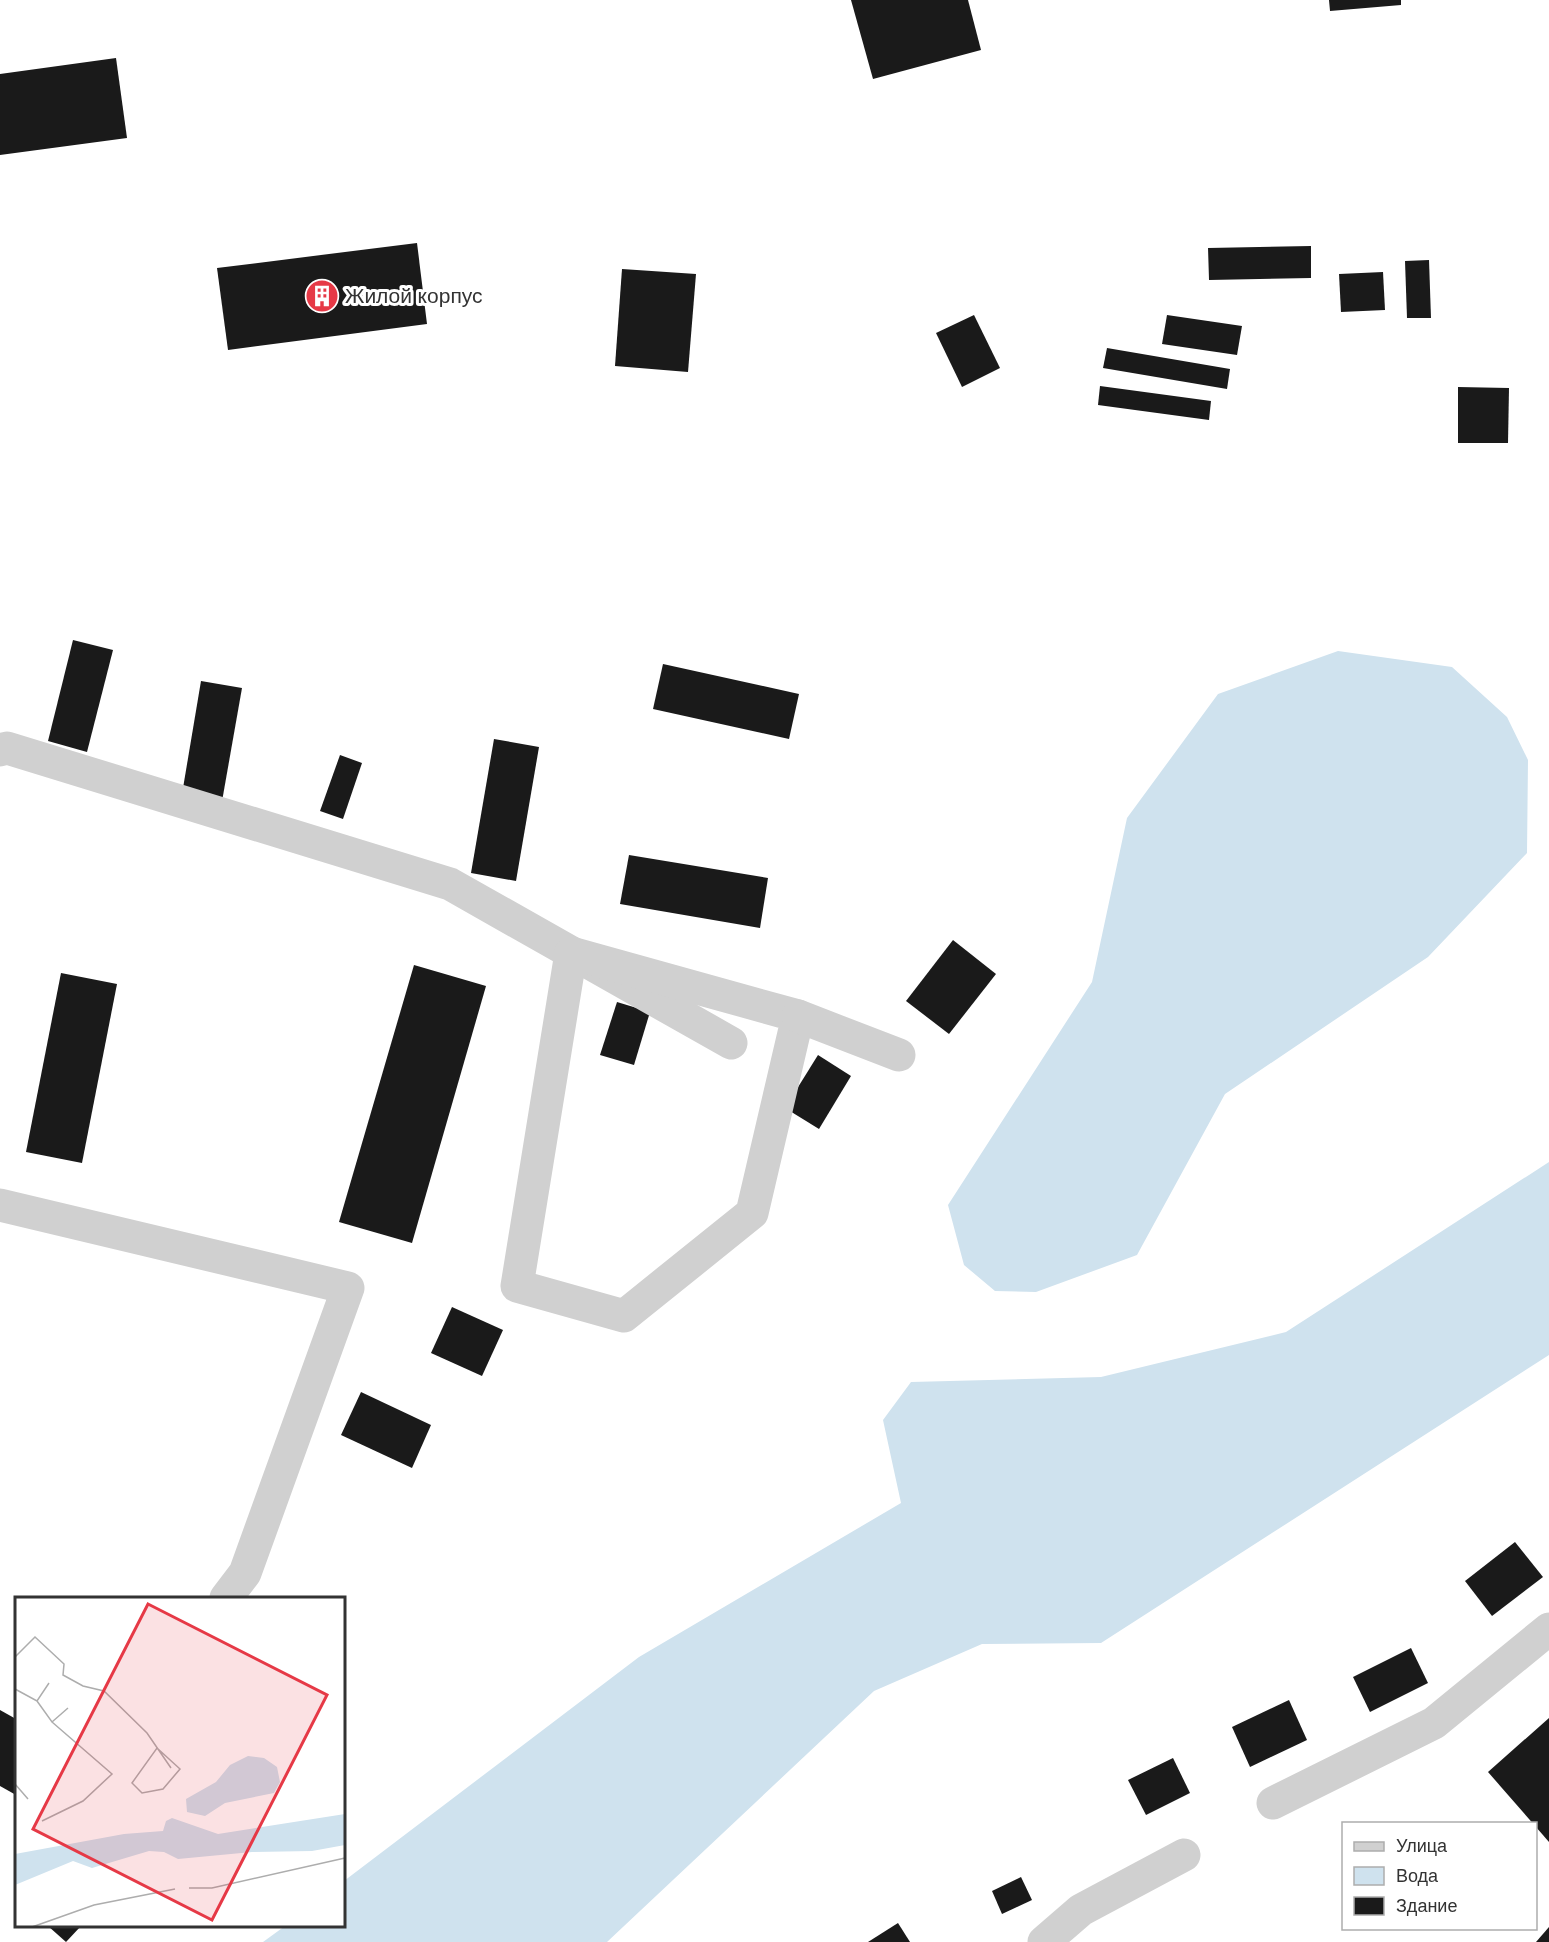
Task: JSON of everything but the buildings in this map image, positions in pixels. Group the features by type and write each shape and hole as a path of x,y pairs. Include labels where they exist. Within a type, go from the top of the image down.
{"street":[{"path":"0,750 7,748 450,884 731,1043"},
{"path":"571,953 518,1286 624,1316 752,1213 798,1016"},
{"path":"571,953 798,1016 899,1055"},
{"path":"0,1205 348,1288 245,1573 227,1597"},
{"path":"1273,1803 1434,1723 1549,1629"},
{"path":"1044,1942 1081,1910 1184,1855"}],"water":[{"path":"1338,651 1452,667 1507,717 1528,760 1527,853 1428,957 1225,1094 1137,1255 1036,1292 995,1291 964,1265 948,1205 1092,982 1127,818 1218,694"},
{"path":"1549,1162 1549,1355 1101,1643 982,1644 874,1691 607,1942 263,1942 284,1927 345,1927 345,1880 639,1657 901,1503 883,1420 911,1382 1101,1377 1286,1332"}],"place":[{"name":"Жилой корпус","path":"322,296"}]}
